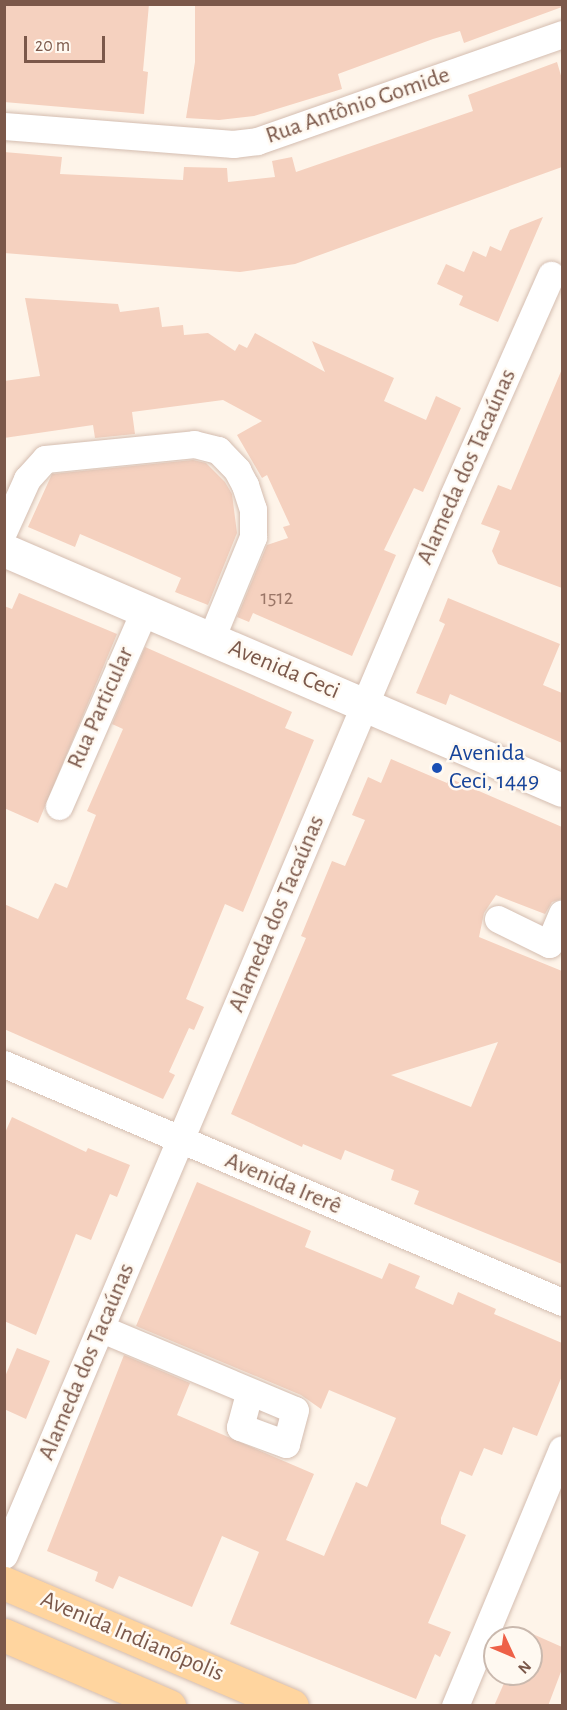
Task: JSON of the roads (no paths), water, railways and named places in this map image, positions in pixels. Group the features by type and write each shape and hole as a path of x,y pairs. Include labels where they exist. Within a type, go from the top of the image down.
{"main road":[{"name":"Avenida Indianópolis","path":"4,1583 292,1706"},
{"name":"Avenida Indianópolis","path":"4,1635 169,1706"}],"street":[{"name":"Rua Antônio Gomide","path":"4,126 233,144 257,141 562,34"},
{"name":"Alameda dos Tacaúnas","path":"4,1555 182,1141 365,704 551,275"},
{"path":"4,530 27,479 45,459 194,444 218,450 237,470 245,485 253,509 253,537 210,639"},
{"name":"Avenida Ceci","path":"4,550 562,790"},
{"name":"Rua Particular","path":"59,806 144,611"},
{"path":"498,919 549,944 562,914"},
{"name":"Avenida Irerê","path":"4,1064 562,1302"},
{"path":"102,1329 249,1393"},
{"path":"455,1706 562,1449"}],"place":[{"name":"Avenida Ceci, 1449","path":"437,768"}]}
